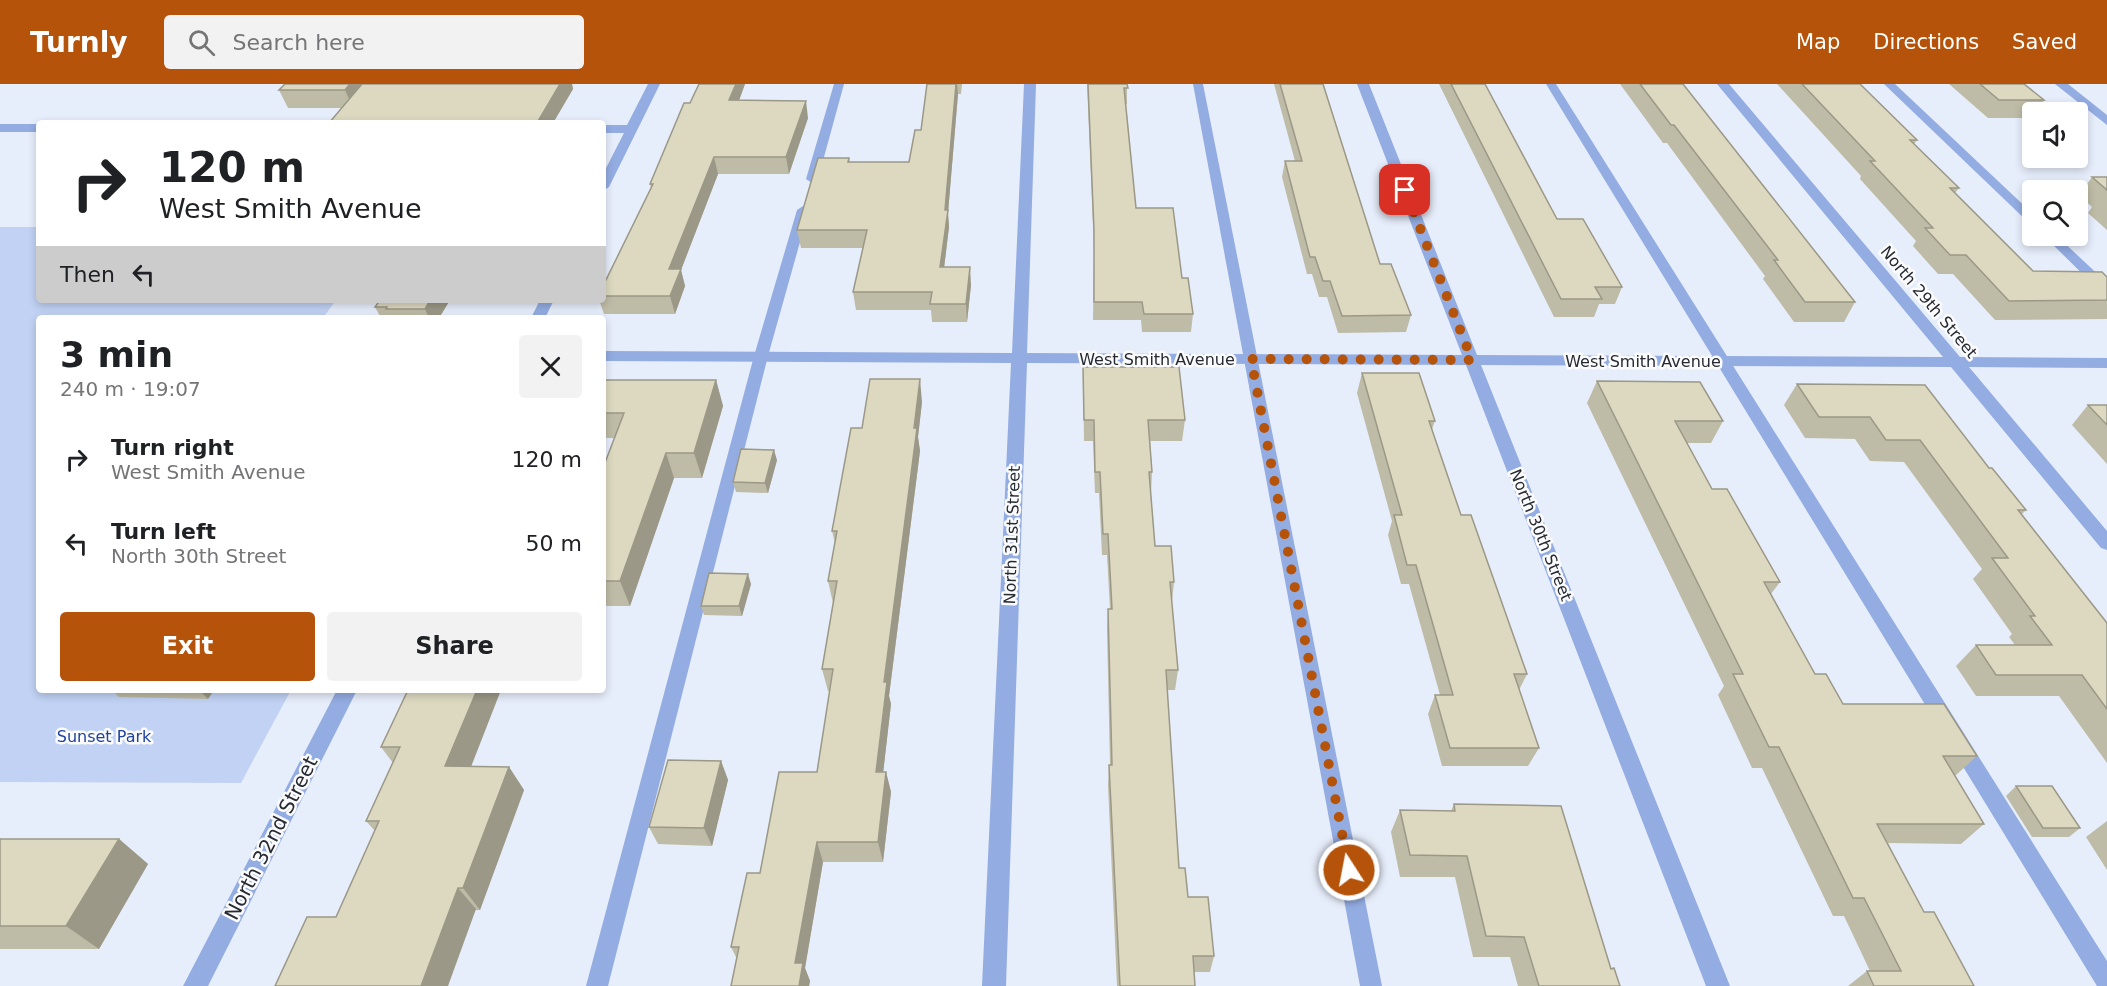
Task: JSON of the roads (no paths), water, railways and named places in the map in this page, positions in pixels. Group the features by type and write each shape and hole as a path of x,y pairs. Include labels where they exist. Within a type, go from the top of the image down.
{"street":[{"path":"606,181 654,84"},
{"name":"North 31st Street","path":"994,986 1030,84"},
{"name":"North 30th Street","path":"1363,84 1718,986"},
{"name":"North 29th Street","path":"1723,84 2107,543"},
{"path":"2061,84 2107,121"},
{"path":"0,128 36,128"},
{"path":"606,129 632,129"},
{"name":"West Smith Avenue","path":"606,356 2107,363"},
{"name":"North 32nd Street","path":"195,986 345,693"}],"lane":[{"path":"597,986 761,357 840,84"},
{"path":"1198,84 1371,986"},
{"path":"1551,84 2107,982"},
{"path":"1889,84 2022,210"},
{"path":"2061,246 2107,290"}],"park label":[{"name":"Sunset Park","path":"104,736"}]}
